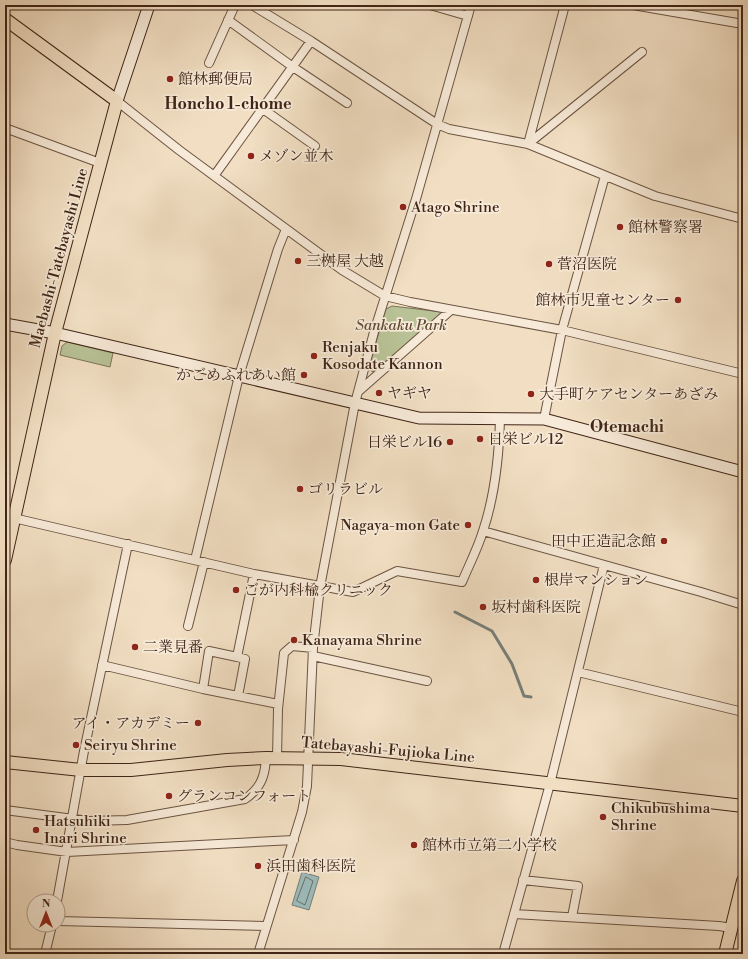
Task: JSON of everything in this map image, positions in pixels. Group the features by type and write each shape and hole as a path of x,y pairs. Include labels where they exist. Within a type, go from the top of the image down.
{"main road":[{"path":"5,19 117,101"},
{"name":"Maebashi-Tatebayashi Line","path":"5,560 9,517 55,333 117,101"},
{"name":"Tatebayashi-Fujioka Line","path":"5,762 81,770 153,769 227,760 308,758 372,762 743,806"},
{"path":"725,954 743,881"}],"street":[{"path":"149,5 117,101 214,176 342,270 385,296 451,310 562,330 743,374"},
{"path":"209,63 235,5"},
{"path":"252,5 267,9 311,41 436,124 449,129 528,144 655,196 743,219"},
{"path":"430,5 468,16"},
{"path":"258,954 294,840 302,812 307,786 313,652 320,587 357,397 385,296 416,199 436,124 471,5"},
{"path":"528,144 566,5"},
{"path":"633,5 743,24"},
{"path":"228,20 293,67 347,103"},
{"path":"214,176 311,41"},
{"path":"528,144 642,52"},
{"path":"263,108 315,146"},
{"path":"5,128 100,163"},
{"path":"544,419 562,330 605,176"},
{"path":"188,626 199,561 239,376 286,229"},
{"path":"357,397 451,310"},
{"path":"5,324 55,333 239,376 357,397 419,418 500,420 544,419 743,472"},
{"path":"9,517 254,574 353,592 397,571 462,582 483,531 500,453 500,420"},
{"path":"483,531 743,605"},
{"path":"59,893 67,852 71,819 128,544"},
{"path":"503,954 550,784 604,565"},
{"path":"237,657 254,574"},
{"path":"5,810 71,819 127,820 245,798 252,794 265,776 272,758 284,653 292,646 427,681"},
{"path":"203,689 210,651 245,659 238,696"},
{"path":"102,665 203,689 278,704"},
{"path":"578,672 743,712"},
{"path":"5,842 67,852 294,840"},
{"path":"523,880 578,886 572,917"},
{"path":"514,914 719,926 731,928"},
{"path":"66,921 266,926"},
{"path":"45,954 50,933"}],"green space":[{"name":"Sankaku Park","path":"392,306 442,312 441,316 373,372 368,369 386,309"},
{"path":"67,342 113,353 110,367 60,355 62,346"}],"water":[{"path":"302,872 319,877 309,910 292,905"}],"waterway":[{"path":"455,612 492,631 512,664 524,696 531,697"}],"place":[{"name":"館林郵便局","path":"170,79"},
{"name":"メゾン並木","path":"251,156"},
{"name":"Atago Shrine","path":"403,207"},
{"name":"館林警察署","path":"620,227"},
{"name":"三桝屋 大越","path":"298,261"},
{"name":"菅沼医院","path":"549,264"},
{"name":"館林市児童センター","path":"678,300"},
{"name":"Renjaku Kosodate Kannon","path":"314,356"},
{"name":"かごめふれあい館","path":"304,375"},
{"name":"ヤギヤ","path":"379,393"},
{"name":"大手町ケアセンターあざみ","path":"531,394"},
{"name":"日栄ビル12","path":"480,439"},
{"name":"日栄ビル16","path":"450,442"},
{"name":"ゴリラビル","path":"300,489"},
{"name":"Nagaya-mon Gate","path":"468,525"},
{"name":"田中正造記念館","path":"664,541"},
{"name":"根岸マンション","path":"536,580"},
{"name":"ごが内科楡クリニック","path":"236,590"},
{"name":"坂村歯科医院","path":"483,607"},
{"name":"Kanayama Shrine","path":"294,640"},
{"name":"二業見番","path":"135,647"},
{"name":"アイ・アカデミー","path":"198,723"},
{"name":"Seiryu Shrine","path":"76,745"},
{"name":"グランコンフォート","path":"169,796"},
{"name":"Chikubushima Shrine","path":"603,817"},
{"name":"Hatsuhiki Inari Shrine","path":"36,830"},
{"name":"館林市立第二小学校","path":"414,845"},
{"name":"浜田歯科医院","path":"258,866"}],"district":[{"name":"Honcho 1-chome","path":"228,104"},
{"name":"Otemachi","path":"627,427"}]}
